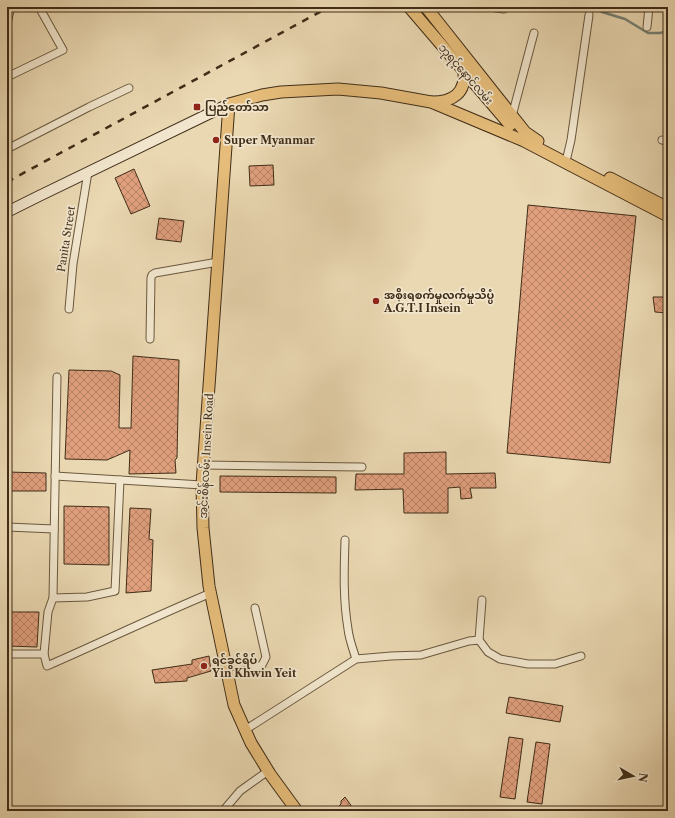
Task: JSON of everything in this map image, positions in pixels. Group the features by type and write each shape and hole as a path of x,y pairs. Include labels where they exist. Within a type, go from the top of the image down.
{"main road":[{"name":"ဘုရင့်နောင်လမ်း","path":"409,7 464,71 528,140"},
{"name":"ဘုရင့်နောင်လမ်း","path":"426,7 525,132 528,140"},
{"path":"431,102 452,99 457,94 465,80 464,71"},
{"path":"7,212 229,104 262,95 281,92 338,89 381,93 431,102 528,140 668,216"},
{"name":"အင်းစိန်လမ်း Insein Road","path":"229,104 202,485 203,528 211,593 234,705 250,743 297,811"},
{"path":"566,160 668,208"}],"street":[{"path":"7,23 11,7"},
{"path":"7,77 63,50 39,7"},
{"path":"489,7 504,9"},
{"path":"647,27 649,7"},
{"path":"566,160 580,83 589,15"},
{"path":"512,116 534,33"},
{"path":"7,150 129,88"},
{"name":"Panita Street","path":"69,309 73,264 88,172"},
{"path":"150,339 152,275 155,273 218,262"},
{"path":"57,377 53,598 48,612 44,654 47,666 211,593"},
{"path":"204,465 362,467"},
{"path":"55,476 202,485"},
{"path":"53,598 87,597 116,591 120,480"},
{"path":"7,527 54,529"},
{"path":"345,540 344,586 346,612 348,631 356,659"},
{"path":"482,600 479,640 488,652 500,659 528,664 555,664 581,656"},
{"path":"228,676 262,665 266,657 255,608"},
{"path":"245,730 356,659 422,655 469,641 479,640"},
{"path":"7,654 44,654"},
{"path":"223,811 240,791 268,771"}],"building":[{"path":"273,165 274,185 250,186 249,166"},
{"path":"134,169 150,206 131,214 115,178"},
{"path":"528,205 636,216 610,463 507,453"},
{"path":"159,218 184,221 181,242 156,239"},
{"path":"653,297 668,297 668,313 655,312"},
{"path":"133,356 179,360 177,458 175,460 176,473 129,474 130,450 107,460 65,459 69,370 111,371 120,375 119,428 131,428"},
{"path":"446,452 446,474 495,473 496,488 470,488 472,498 461,499 460,487 448,488 448,513 404,513 403,489 355,490 356,474 404,474 404,453"},
{"path":"7,472 46,473 46,491 7,491"},
{"path":"220,476 336,477 336,493 220,492"},
{"path":"64,506 109,507 109,565 64,564"},
{"path":"130,508 151,509 149,539 153,540 151,591 126,593"},
{"path":"7,612 39,612 37,647 7,646"},
{"path":"209,656 211,671 187,678 187,681 155,683 152,670 192,664 192,660"},
{"path":"509,697 563,706 560,722 506,713"},
{"path":"509,737 523,739 515,799 500,797"},
{"path":"536,742 550,744 542,804 527,802"},
{"path":"345,797 355,811 334,811 341,804 341,801"}],"waterway":[{"path":"592,7 602,12 625,19 648,33 668,31"}],"railway":[{"path":"7,182 329,7"}],"place":[{"name":"ပြည်တော်သာ","path":"197,107"},
{"name":"Super Myanmar","path":"216,140"},
{"name":"အစိုးရစက်မှုလက်မှုသိပ္ပံ A.G.T.I Insein","path":"376,301"},
{"name":"ရင်ခွင်ရိပ် Yin Khwin Yeit","path":"204,666"}]}
